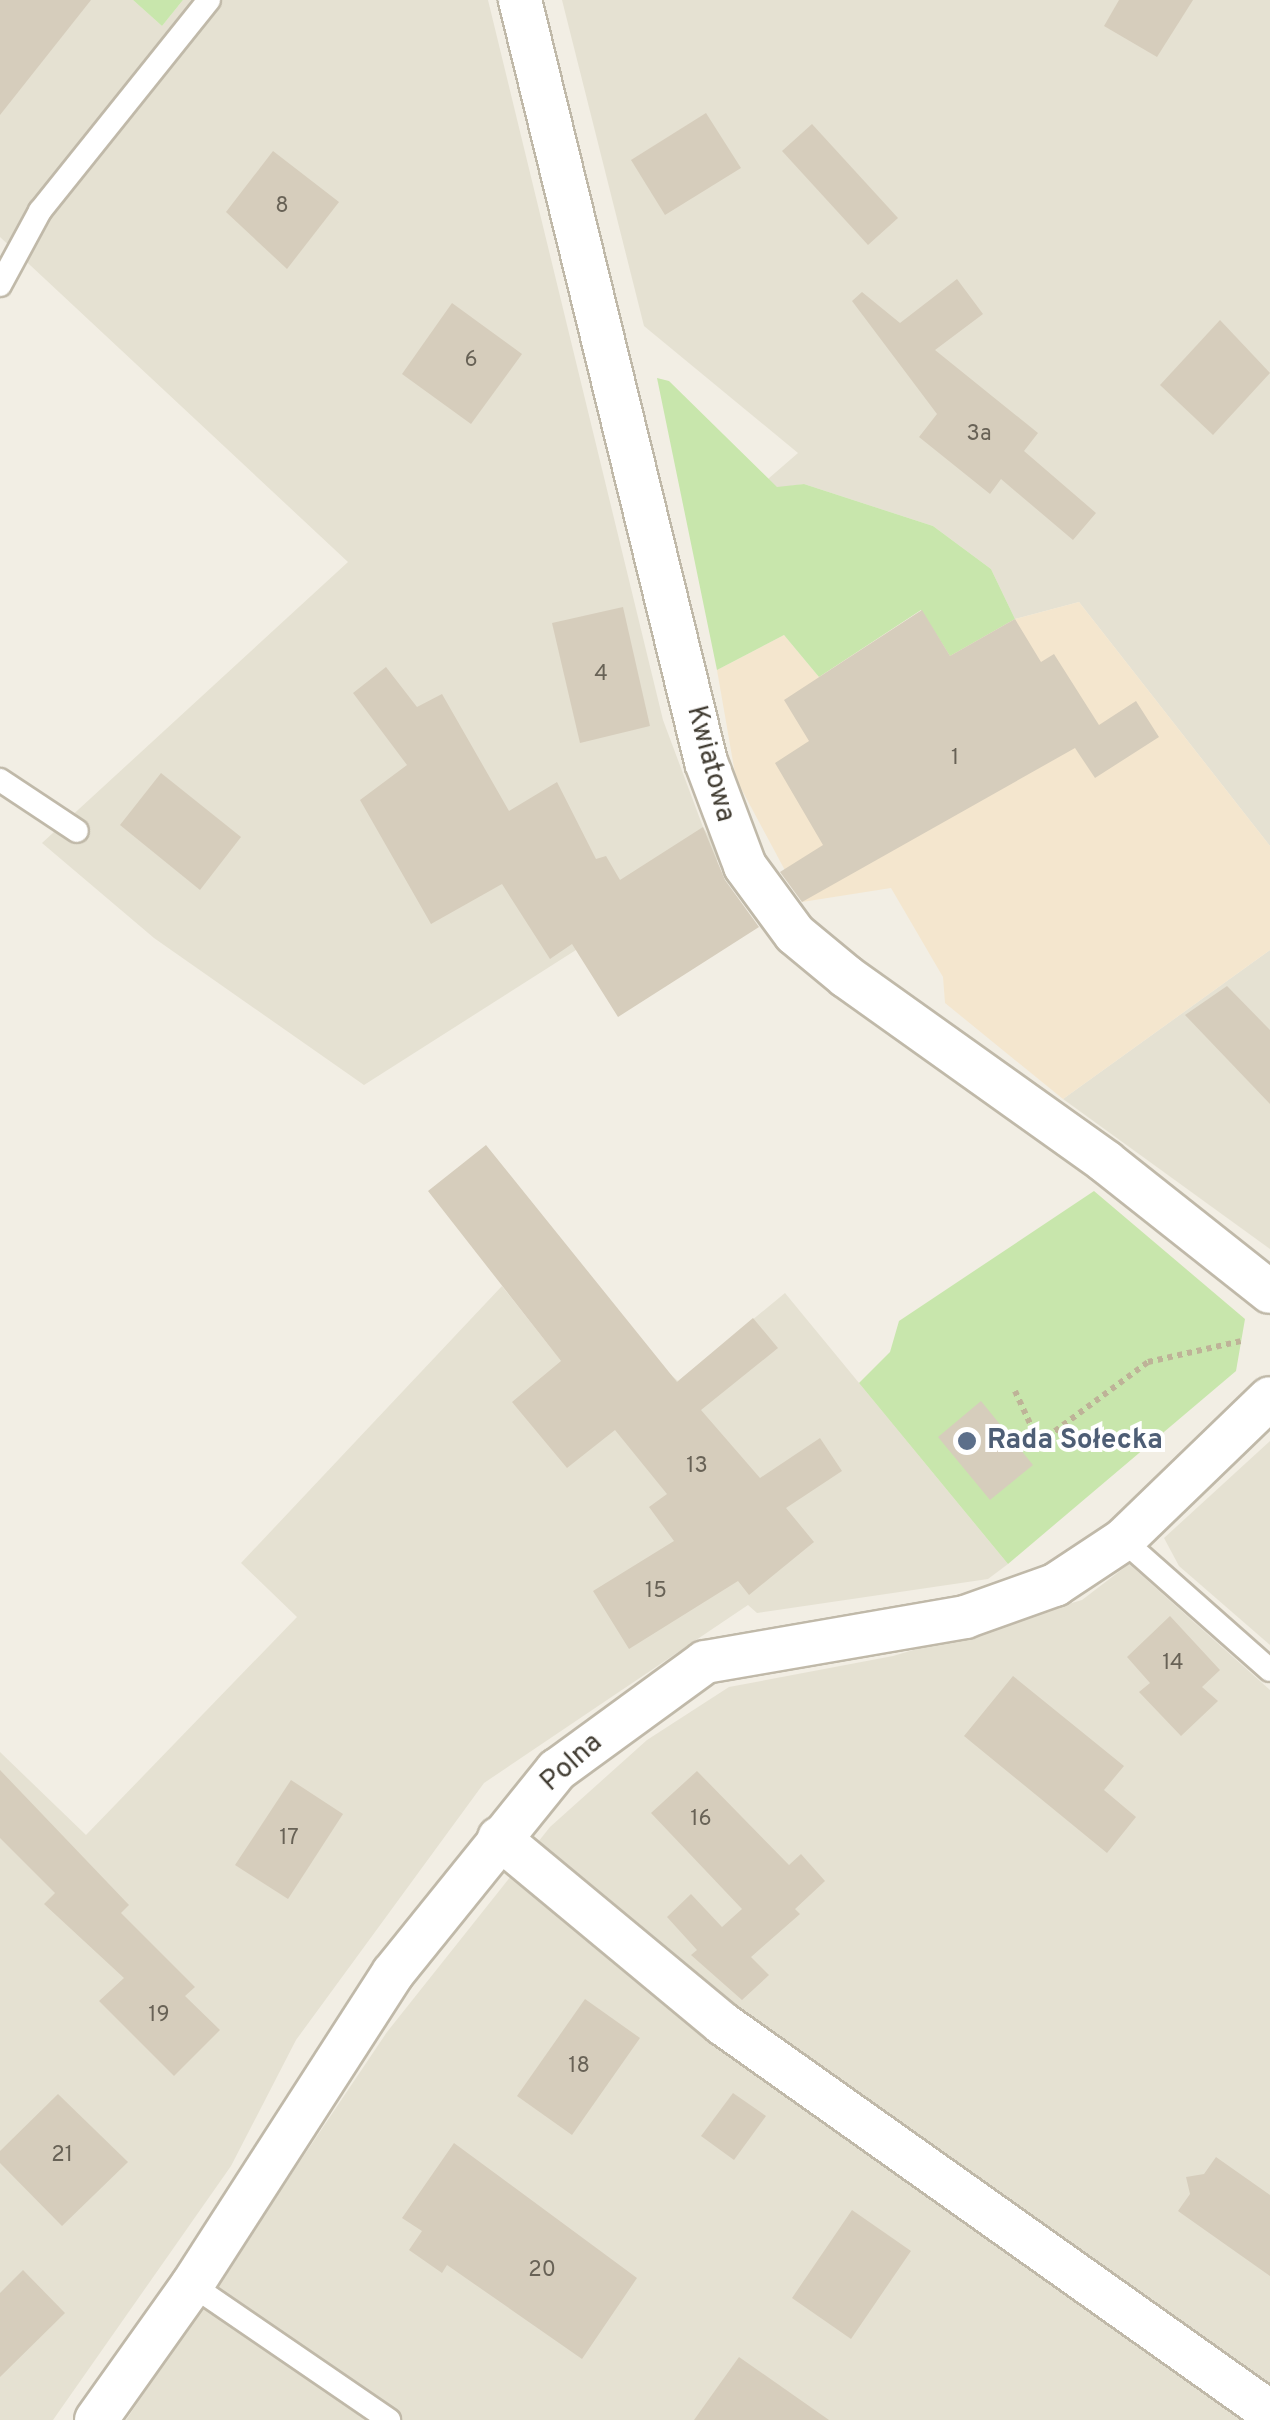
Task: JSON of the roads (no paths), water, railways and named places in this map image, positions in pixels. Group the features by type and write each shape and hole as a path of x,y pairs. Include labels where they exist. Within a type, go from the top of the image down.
{"street":[{"name":"Kwiatowa","path":"520,0 706,762 746,866 794,934 847,977 1106,1162 1270,1292"},
{"name":"Polna","path":"96,2420 192,2285 393,1973 557,1770 705,1662 965,1617 1055,1585 1123,1540 1270,1398"},
{"path":"499,1838 723,2024 1270,2412"}],"lane":[{"path":"0,285 40,211 208,0"},
{"path":"0,780 77,830"},
{"path":"1123,1540 1270,1670"},
{"path":"192,2285 389,2420"}],"place":[{"name":"Rada Sołecka","path":"967,1441"}]}
